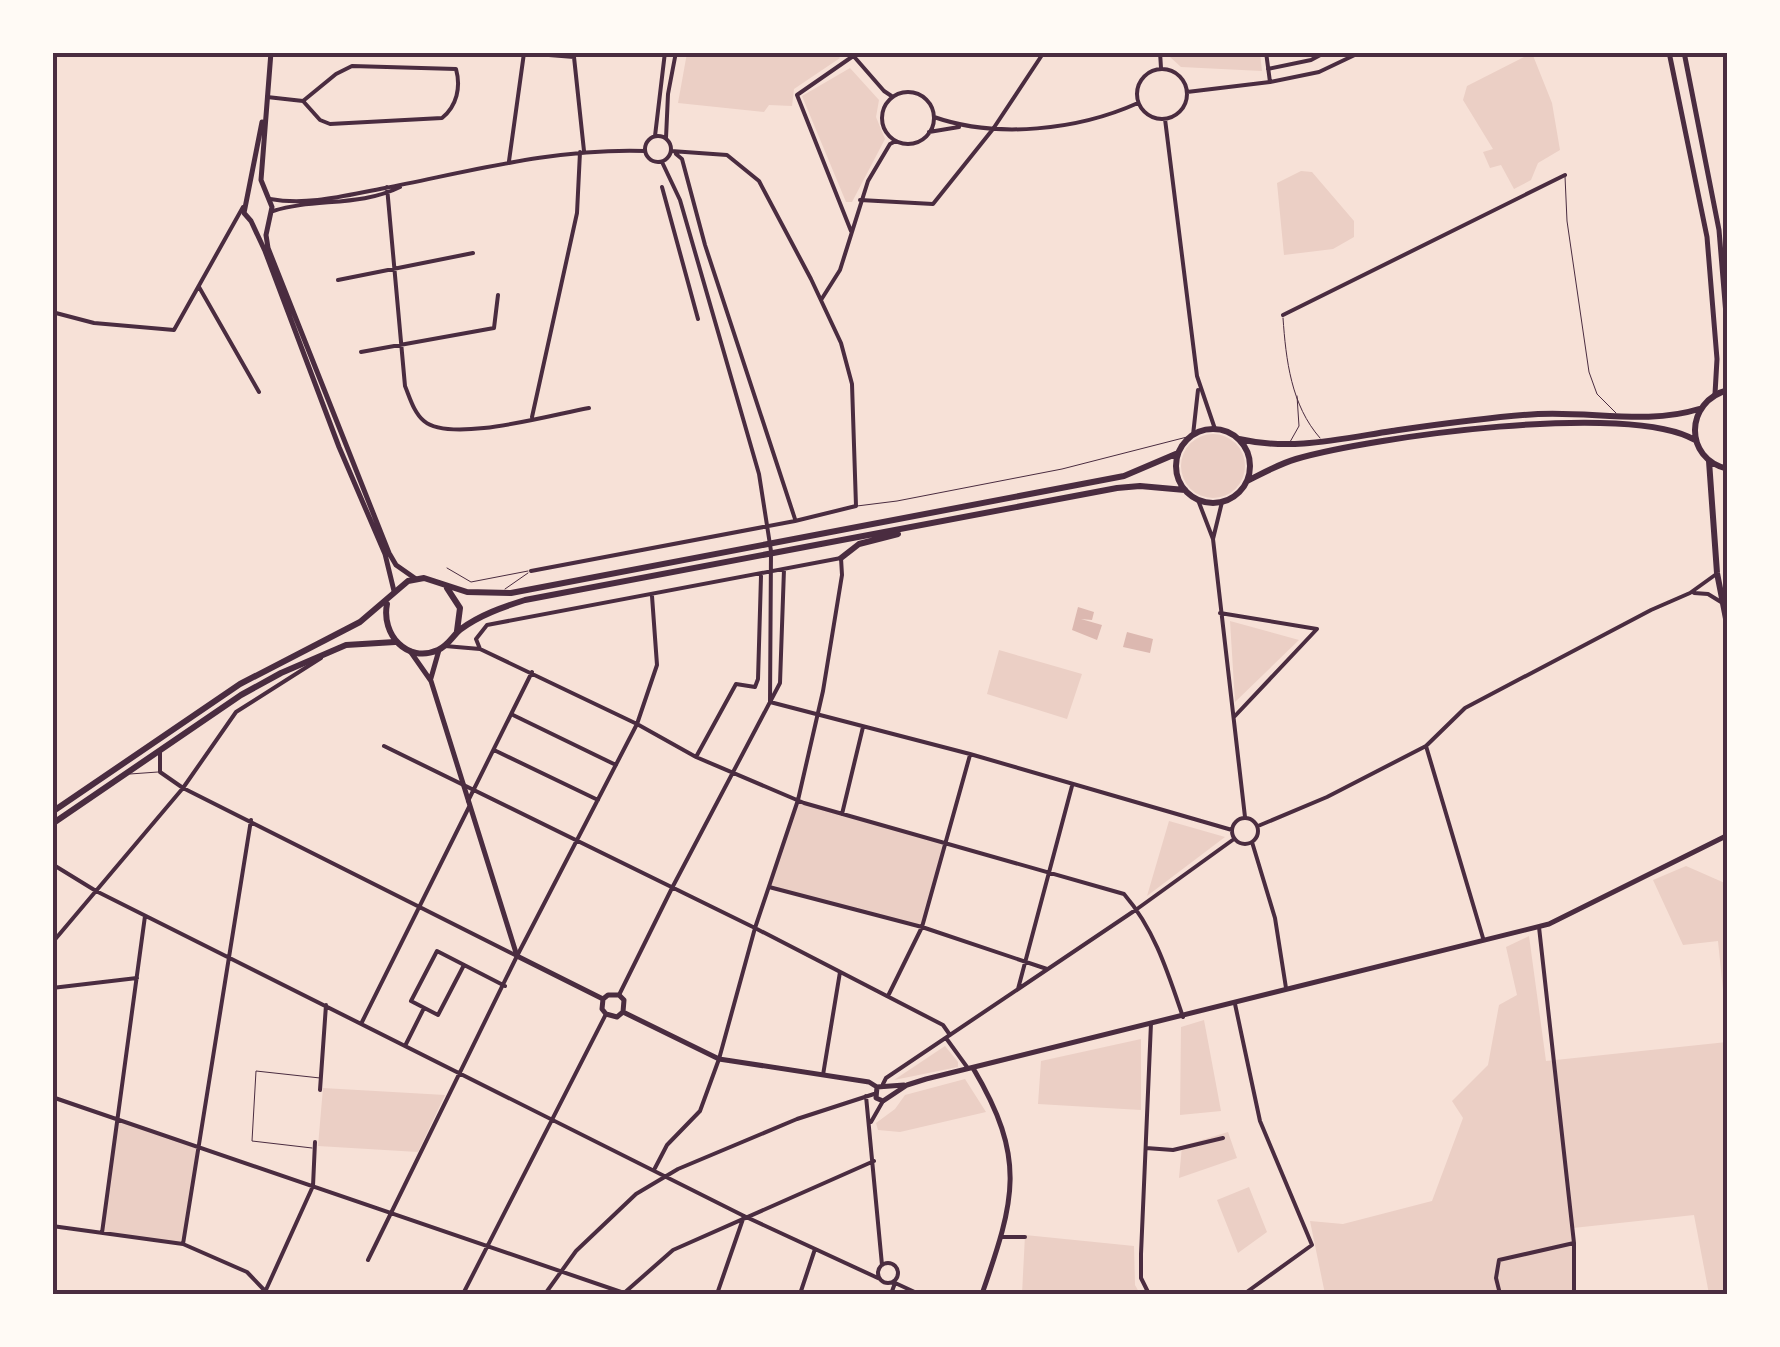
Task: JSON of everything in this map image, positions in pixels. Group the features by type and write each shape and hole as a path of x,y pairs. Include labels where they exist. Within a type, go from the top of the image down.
{"main road":[{"path":"1728,390 1716,394 1700,409 1694,424 1695,440 1709,461 1721,602 1728,629"},
{"path":"1184,490 1117,488 525,600 496,610 456,632 442,648 424,653 410,651 396,642 385,618 394,591 416,579 494,595 886,522 1124,476 1178,453 1192,435 1215,428 1239,439 1287,446 1495,417 1566,412 1662,416 1700,409"},
{"path":"1247,482 1291,460 1337,450 1552,422 1638,427 1677,432 1695,440"},
{"path":"1178,453 1177,476 1184,490 1198,500 1222,502 1237,495 1247,482 1251,464 1239,439"},
{"path":"1709,461 1728,469"},
{"path":"1728,492 1728,560"},
{"path":"841,558 859,544 938,523"},
{"path":"448,588 460,608 456,632"},
{"path":"52,812 240,684 352,626 389,600"},
{"path":"52,824 241,695 331,650 359,642 396,642"}],"street":[{"path":"271,52 261,180 270,215 268,248 389,553 396,565 416,579"},
{"path":"655,136 665,52"},
{"path":"676,52 668,94 666,138 671,152 682,159 704,245 796,521"},
{"path":"860,200 932,204 993,129 1044,52"},
{"path":"1160,52 1161,69"},
{"path":"1266,52 1270,82"},
{"path":"1268,69 1310,60 1326,52"},
{"path":"1187,92 1319,72 1361,52"},
{"path":"1668,52 1707,237 1717,359 1716,394"},
{"path":"1684,52 1719,230 1728,339"},
{"path":"509,161 524,53 574,57 582,152 577,214 532,418"},
{"path":"851,231 797,95 854,54 884,91 888,102"},
{"path":"267,100 303,100 352,66 456,69 460,82 452,110 442,118 330,124 320,120 303,100"},
{"path":"1161,69 1181,78 1187,92 1180,112 1165,119 1146,114 1138,103 1142,79 1161,69"},
{"path":"884,91 893,96"},
{"path":"893,143 882,120 888,102 903,92 918,94 930,104 934,117 929,132"},
{"path":"52,312 94,323 174,330 247,198 267,100"},
{"path":"934,117 960,126 993,129 1048,126 1138,103"},
{"path":"1165,119 1198,385 1215,428"},
{"path":"893,143 916,142 929,132 960,126"},
{"path":"662,162 652,161 645,151 646,142 655,136 666,138"},
{"path":"820,300 840,270 860,200 893,143"},
{"path":"231,226 509,161 582,152 645,151"},
{"path":"662,162 671,152"},
{"path":"531,571 856,506 852,384 841,343 759,180 727,155 671,152"},
{"path":"662,162 680,200 759,474 768,519 772,584 770,702"},
{"path":"1282,314 1565,175"},
{"path":"662,187 698,319"},
{"path":"247,198 253,193 321,200 387,190"},
{"path":"387,190 405,386 425,422 457,430 589,408"},
{"path":"243,207 385,554 394,591"},
{"path":"338,280 473,253"},
{"path":"690,288 704,284"},
{"path":"200,287 259,392"},
{"path":"361,352 494,328 498,295"},
{"path":"1192,435 1198,385"},
{"path":"1198,500 1213,538 1245,817"},
{"path":"1213,538 1222,502"},
{"path":"480,649 476,638 487,625 841,558 838,604 798,800 700,1111 667,1146 655,1168"},
{"path":"619,995 780,683 786,566"},
{"path":"1258,826 1327,797 1426,746 1465,708 1690,593 1718,573"},
{"path":"696,757 736,684 755,688 761,574"},
{"path":"1690,593 1708,594 1721,602"},
{"path":"368,1260 517,956 637,724 657,665 652,596"},
{"path":"1220,613 1317,629 1231,719"},
{"path":"431,681 442,648 480,649 637,724 696,757 798,800 1124,894 1137,909 1164,958 1183,1017"},
{"path":"52,943 183,788 236,712 310,668 331,650"},
{"path":"410,651 431,681 517,956"},
{"path":"362,1022 532,672"},
{"path":"770,702 970,754 1232,830"},
{"path":"513,715 616,764"},
{"path":"842,814 862,727"},
{"path":"384,746 943,1025 996,1108 1010,1153 1010,1206 982,1294"},
{"path":"1426,746 1484,941"},
{"path":"494,750 598,800"},
{"path":"160,751 160,772 183,788 604,999"},
{"path":"888,996 922,928 970,754"},
{"path":"1018,989 1073,784"},
{"path":"1245,817 1258,826 1258,835 1252,842 1243,844 1234,838 1236,820 1245,817"},
{"path":"183,1244 251,820"},
{"path":"545,1294 576,1251 636,1194 668,1175 797,1119 880,1088 906,1085 1539,927 1727,835"},
{"path":"883,1102 880,1088 886,1078 1137,909 1234,838"},
{"path":"1252,842 1275,918 1286,991"},
{"path":"52,864 145,915 744,1216 918,1294"},
{"path":"770,887 922,928 1047,969"},
{"path":"102,1233 145,915"},
{"path":"1539,927 1574,1242 1574,1294"},
{"path":"464,965 438,1015 411,1000 436,951 464,965 505,986"},
{"path":"822,1076 840,971"},
{"path":"52,988 136,978"},
{"path":"463,1294 606,1014 604,999 608,994 619,995 624,1000 623,1012 617,1017 606,1014"},
{"path":"320,1090 326,1004"},
{"path":"1235,1004 1260,1122 1312,1245 1244,1294"},
{"path":"406,1044 424,1008"},
{"path":"623,1012 718,1059 869,1082 891,1095"},
{"path":"1149,1294 1141,1266 1151,1024"},
{"path":"870,1127 872,1116 883,1102 906,1085"},
{"path":"866,1096 882,1264 880,1279"},
{"path":"52,1097 624,1294 673,1250 874,1161"},
{"path":"1146,1148 1173,1150 1223,1138"},
{"path":"52,1226 183,1244 247,1272 267,1293 313,1186 315,1145"},
{"path":"717,1294 744,1216"},
{"path":"1002,1237 1025,1236"},
{"path":"1500,1294 1496,1278 1500,1260 1574,1242"},
{"path":"800,1294 815,1249"},
{"path":"882,1264 896,1267 898,1276 891,1294"}],"lane":[{"path":"1565,175 1567,221 1588,372 1597,394 1619,415"},
{"path":"1282,314 1286,364 1306,418 1324,442 1337,450"},
{"path":"1287,446 1300,426 1296,393"},
{"path":"856,506 1062,469 1192,435"},
{"path":"447,568 471,582 531,571"},
{"path":"494,595 531,571"},
{"path":"122,776 160,772"},
{"path":"315,1145 252,1140 256,1072 320,1078"}],"shaded area":[{"path":"835,52 840,58 794,89 792,106 769,105 764,112 678,103 687,53"},
{"path":"1170,53 1260,53 1262,71 1181,67"},
{"path":"1532,53 1552,103 1560,150 1538,163 1531,180 1514,189 1501,165 1490,168 1483,152 1493,149 1463,100 1467,86"},
{"path":"850,68 879,100 876,117 885,139 852,202 846,202 802,96"},
{"path":"1301,171 1312,172 1354,221 1354,237 1333,249 1284,255 1277,183"},
{"path":"1213,434 1236,443 1245,466 1236,489 1213,498 1190,489 1181,466 1190,443"},
{"path":"1078,607 1094,612 1092,620 1081,619 1102,625 1097,640 1072,630"},
{"path":"1230,621 1299,640 1235,702"},
{"path":"1127,632 1153,639 1150,653 1123,647"},
{"path":"999,650 1082,674 1067,719 987,694"},
{"path":"798,800 944,844 922,927 769,887"},
{"path":"1169,821 1225,837 1147,896"},
{"path":"1686,866 1727,884 1727,1030 1718,941 1683,945 1653,880"},
{"path":"1529,936 1546,1061 1727,1042 1727,1294 1709,1294 1694,1215 1573,1228 1575,1294 1325,1294 1310,1221 1343,1224 1432,1201 1463,1118 1452,1101 1488,1065 1499,1005 1517,995 1506,947"},
{"path":"1204,1020 1221,1111 1180,1115 1181,1027"},
{"path":"1141,1039 1141,1110 1038,1104 1041,1061"},
{"path":"945,1046 958,1067 894,1080"},
{"path":"965,1079 986,1112 900,1132 878,1130 876,1123 895,1109 905,1095"},
{"path":"323,1088 445,1095 418,1152 318,1146"},
{"path":"117,1119 200,1148 183,1244 102,1233"},
{"path":"1228,1132 1237,1158 1179,1178 1182,1146"},
{"path":"1249,1187 1267,1232 1238,1253 1217,1200"},
{"path":"1025,1235 1134,1246 1135,1285 1140,1294 1022,1294"}]}
